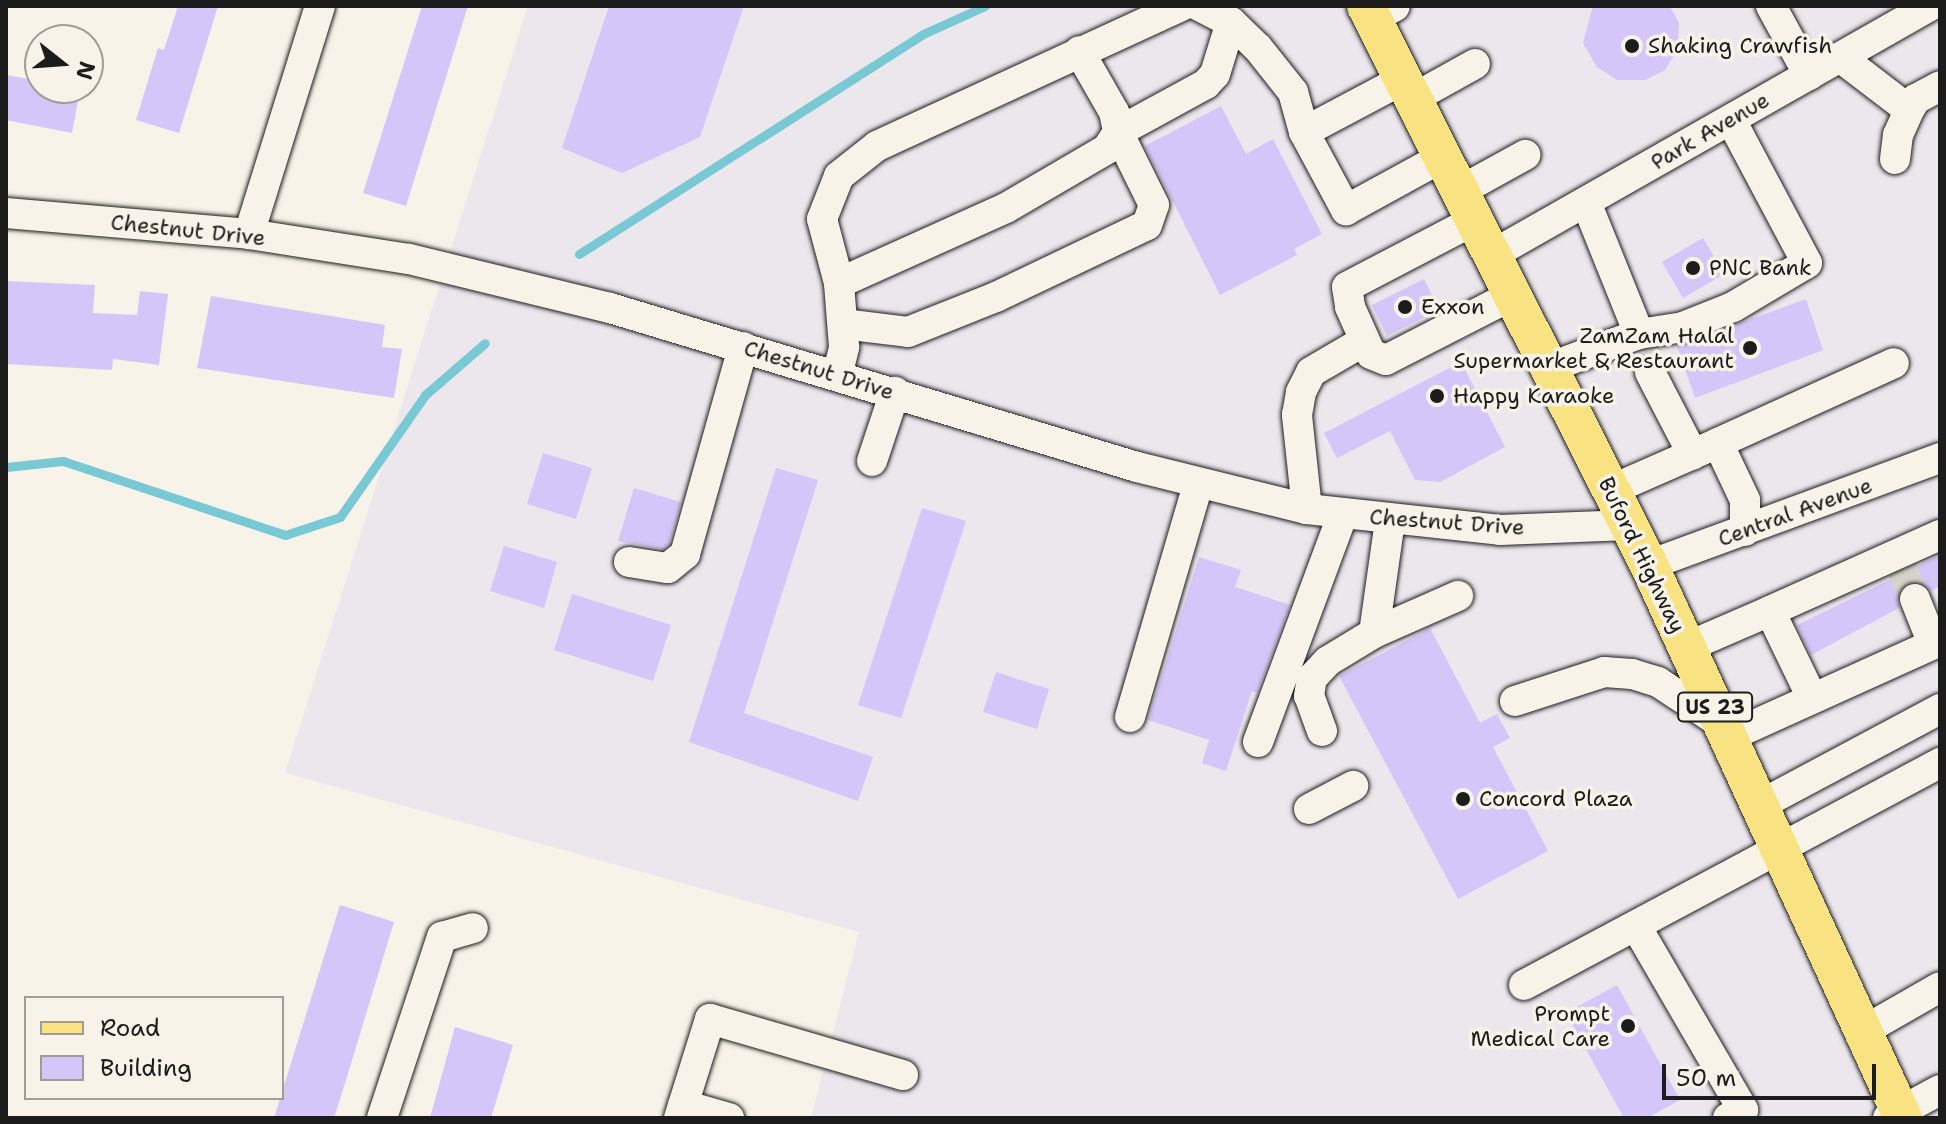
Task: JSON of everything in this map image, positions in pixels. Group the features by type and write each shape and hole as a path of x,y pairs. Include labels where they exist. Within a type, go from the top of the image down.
{"main road":[{"name":"Buford Highway","path":"1378,10 1407,90 1649,565 1865,1030 1901,1116"}],"street":[{"path":"249,234 320,6"},
{"path":"837,376 844,347 843,324 839,283 822,219 839,176 877,146 1182,6"},
{"path":"1199,6 1231,22 1293,92 1304,132 1346,210 1441,158"},
{"path":"1771,6 1809,75"},
{"name":"Park Avenue","path":"1490,256 1930,6"},
{"path":"839,283 1006,208 1107,149 1118,132 1206,84 1215,74 1231,22"},
{"path":"843,324 908,332 996,297 1147,225 1154,205 1118,132 1114,112 1079,51"},
{"path":"1840,57 1909,110"},
{"path":"1304,132 1475,64"},
{"path":"1895,159 1898,135 1909,110 1916,99 1940,86"},
{"path":"1548,368 1639,334 1683,327 1733,307 1807,263 1731,120"},
{"path":"1511,296 1386,360 1371,354 1364,341 1347,287 1466,207 1525,155"},
{"path":"1586,202 1639,334"},
{"name":"Chestnut Drive","path":"6,213 249,234 409,259 743,347 1198,484 1307,509 1500,530 1629,525"},
{"path":"1307,509 1297,415 1301,392 1311,372 1364,341"},
{"path":"629,562 668,568 685,554 743,347"},
{"path":"1611,490 1894,363"},
{"path":"1650,372 1745,500 1745,531"},
{"path":"872,461 895,392"},
{"name":"Central Avenue","path":"1649,565 1940,458"},
{"path":"1130,717 1198,484"},
{"path":"1258,742 1343,514"},
{"path":"1374,633 1390,520"},
{"path":"1687,647 1898,562 1940,535"},
{"path":"1322,731 1309,696 1312,678 1328,661 1374,633 1458,596"},
{"path":"1515,701 1604,672 1632,674 1658,682 1726,730 1812,698 1937,642 1915,599"},
{"path":"1770,611 1812,698"},
{"path":"1760,805 1940,709"},
{"path":"1524,985 1940,763"},
{"path":"1309,809 1353,786"},
{"path":"1636,926 1743,1110 1728,1118"},
{"path":"382,1118 442,937 473,928"},
{"path":"1865,1030 1940,987"},
{"path":"729,1118 681,1112 710,1019 903,1075"},
{"path":"1901,1116 1940,1090"}],"shaded area":[{"path":"528,6 1940,6 1940,1118 811,1118 859,932 285,773"}],"building":[{"path":"178,6 218,6 179,133 136,120 158,48 164,50"},
{"path":"422,6 468,6 406,206 363,193"},
{"path":"609,6 744,6 700,137 622,173 562,148"},
{"name":"Shaking Crawfish","path":"1593,6 1670,6 1679,23 1678,49 1665,70 1645,80 1617,80 1597,67 1583,43"},
{"path":"6,75 24,78 24,104 78,104 72,133 6,120"},
{"path":"1221,106 1246,154 1273,139 1322,234 1294,249 1297,255 1220,295 1145,146"},
{"name":"PNC Bank","path":"1703,238 1724,274 1683,298 1662,262"},
{"name":"Exxon","path":"1424,279 1439,310 1387,336 1372,305"},
{"path":"6,281 95,285 93,313 137,315 140,291 168,294 159,365 113,359 112,370 6,364"},
{"path":"211,296 385,325 382,347 402,349 394,398 197,368"},
{"name":"ZamZam Halal Supermarket & Restaurant","path":"1806,299 1823,350 1695,398 1677,346"},
{"name":"Happy Karaoke","path":"1461,362 1505,447 1440,482 1415,480 1390,431 1337,458 1324,433"},
{"path":"543,453 592,468 576,519 527,504"},
{"path":"776,468 818,480 744,713 873,757 858,801 689,742"},
{"path":"634,488 681,502 669,544 663,549 618,541"},
{"path":"922,508 966,521 901,718 858,705"},
{"path":"504,546 557,562 544,608 490,591"},
{"path":"1940,555 1940,586 1931,591 1918,581 1908,583 1897,596 1899,608 1811,655 1797,625"},
{"path":"1199,557 1241,570 1235,587 1290,605 1257,693 1252,691 1226,771 1202,763 1209,740 1148,720"},
{"path":"572,594 671,625 653,681 554,650"},
{"name":"Concord Plaza","path":"1430,628 1480,723 1497,714 1510,738 1493,747 1548,851 1458,899 1339,676"},
{"path":"996,672 1049,689 1037,729 983,712"},
{"path":"340,905 394,922 334,1118 274,1118 280,1100 284,1100 284,1086"},
{"path":"1617,985 1680,1100 1647,1118 1624,1118 1566,1013"},
{"path":"455,1027 513,1045 491,1118 430,1118"}],"waterway":[{"path":"579,254 923,34 985,6"},
{"path":"6,467 63,461 285,535 340,517 425,395 485,343"}],"tunnel":[{"path":"1902,569 1915,599"}],"place":[{"name":"Shaking Crawfish","path":"1632,46"},
{"name":"PNC Bank","path":"1693,268"},
{"name":"Exxon","path":"1405,307"},
{"name":"ZamZam Halal Supermarket & Restaurant","path":"1750,348"},
{"name":"Happy Karaoke","path":"1437,396"},
{"name":"Concord Plaza","path":"1463,799"},
{"name":"Prompt Medical Care","path":"1628,1026"}]}
